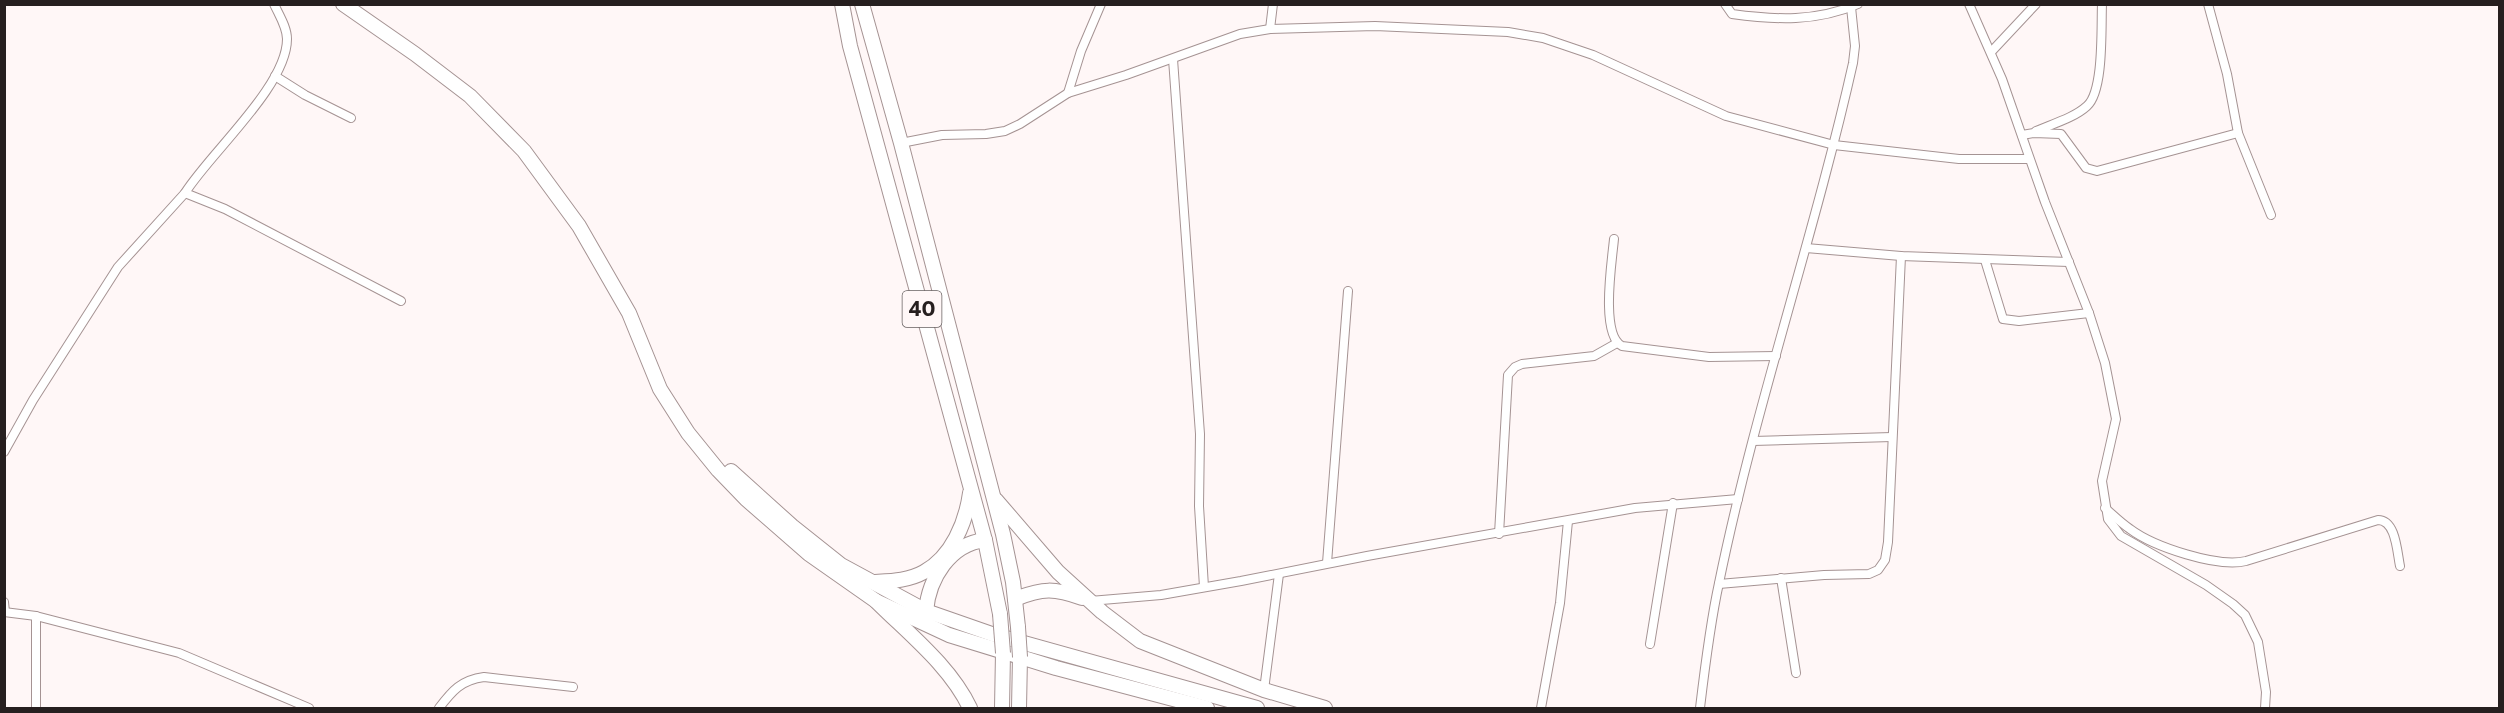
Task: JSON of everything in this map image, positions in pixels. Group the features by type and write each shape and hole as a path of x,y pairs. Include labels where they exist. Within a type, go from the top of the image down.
{"main road":[{"path":"343,4 470,96 524,151 579,226 629,313 647,352 660,389 688,433 718,470 816,546 842,565 926,611 992,634 1257,708"},
{"name":"40","path":"842,4 850,46 985,540 1000,614 1003,653 1002,708"},
{"name":"40","path":"862,4 901,142 992,496 1015,599 1020,657 1019,708"},
{"path":"850,46 872,42"},
{"path":"873,582 908,578 925,572 939,559 965,521 971,488"},
{"path":"750,495 810,554 876,601 945,671 963,694 970,708"},
{"path":"992,496 1058,572 1114,622 1140,641 1264,690 1325,708"},
{"path":"926,611 927,593 944,564 967,543 985,540"},
{"path":"1015,599 1049,589 1067,592 1090,601"},
{"path":"876,601 949,635 1056,668 1207,708"}],"street":[{"path":"4,452 33,400 118,267 185,193 275,76 283,59 287,41 285,26 274,4"},
{"path":"1068,93 1081,51 1101,4"},
{"path":"1270,28 1273,4"},
{"path":"1700,708 1719,584 1738,499 1834,145 1855,46 1854,6 1828,15 1791,20 1732,14 1725,4"},
{"path":"1968,4 1991,51 2029,159 2089,312 2105,363 2116,418 2102,482 2108,519 2121,536 2206,585 2245,615 2258,642 2266,692 2265,708"},
{"path":"1991,51 2036,4"},
{"path":"2034,133 2082,110 2093,98 2098,75 2102,4"},
{"path":"2208,4 2227,74 2238,133 2271,215"},
{"path":"901,142 942,135 1005,131 1068,93 1229,38 1270,28 1416,27 1508,32 1543,38 1593,55 1726,116 1834,145 1959,159 2029,159"},
{"path":"1173,59 1200,434 1199,506 1204,587"},
{"path":"275,76 304,95 351,118"},
{"path":"2022,135 2061,134 2086,168 2097,171 2238,133"},
{"path":"185,193 225,209 401,301"},
{"path":"1614,239 1610,321 1613,339 1617,343 1622,346 1710,357 1776,356"},
{"path":"1806,248 1901,256 2069,262"},
{"path":"1719,584 1781,578 1869,574 1885,560 1888,542 1899,335 1901,256"},
{"path":"1985,260 2003,319 2019,321 2089,312"},
{"path":"1328,563 1348,291"},
{"path":"1499,534 1508,375 1515,367 1522,364 1594,356 1617,343"},
{"path":"1753,441 1892,437"},
{"path":"1090,601 1161,595 1328,563 1673,503 1738,499"},
{"path":"1650,644 1673,503"},
{"path":"2105,508 2145,538 2207,560 2230,564 2378,520 2385,520 2391,529 2400,567"},
{"path":"1541,708 1560,603 1568,521"},
{"path":"1264,690 1279,574"},
{"path":"1781,578 1797,674"},
{"path":"4,602 5,612 36,616 179,653 309,708"},
{"path":"36,616 36,708"},
{"path":"439,708 458,687 472,679 484,678 573,687"}]}
